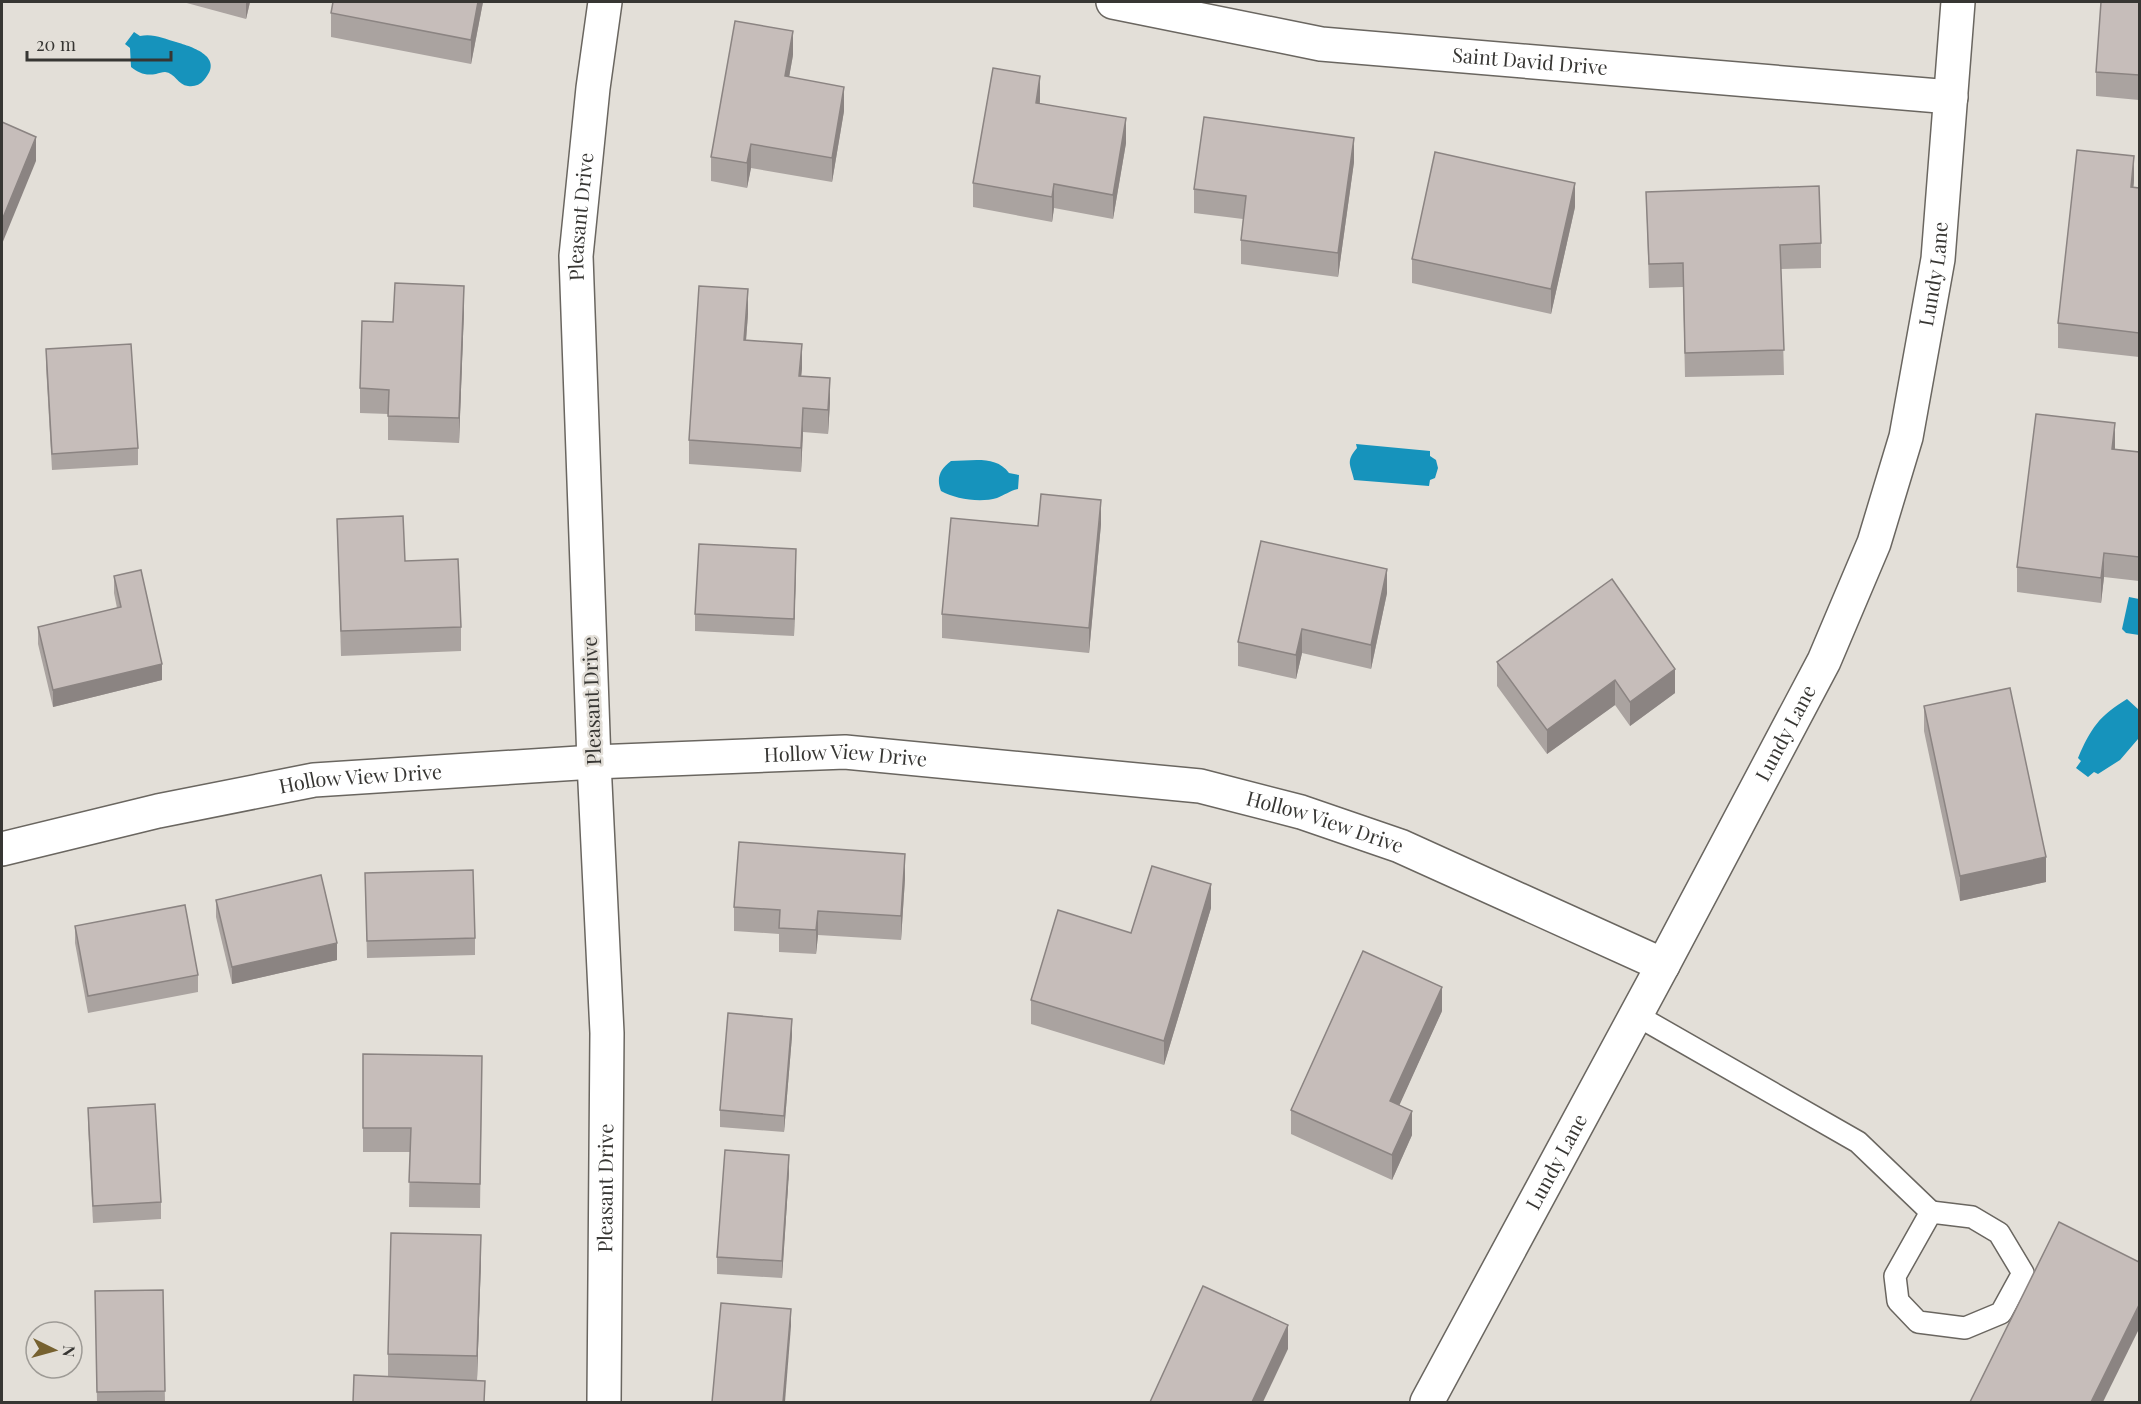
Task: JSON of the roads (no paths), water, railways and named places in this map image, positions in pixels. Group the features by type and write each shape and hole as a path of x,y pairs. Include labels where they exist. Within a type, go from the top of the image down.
{"street":[{"name":"Pleasant Drive","path":"604,1402 608,1033 594,762 576,256 593,88 605,2"},
{"name":"Saint David Drive","path":"1113,2 1321,44 1951,98"},
{"name":"Lundy Lane","path":"1427,1402 1824,661 1875,543 1906,437 1938,259 1958,2"},
{"name":"Hollow View Drive","path":"2,849 158,811 314,780 594,762 845,752 1200,786 1301,812 1400,846 1663,965"}],"lane":[{"path":"1636,1015 1858,1142 1931,1212 1972,1217 1999,1233 2023,1273 2001,1313 1965,1328 1930,1324 1918,1322 1898,1301 1895,1276 1931,1212"}],"water":[{"path":"134,32 140,36 150,35 163,38 198,50 209,59 210,72 201,83 190,86 182,84 164,72 142,74 131,67 130,48 125,44"},
{"path":"1356,444 1430,451 1430,456 1436,460 1438,468 1435,478 1430,480 1429,486 1354,480 1350,460 1357,448"},
{"path":"951,461 990,461 1004,467 1009,473 1019,475 1018,489 997,498 983,500 947,494 941,491 939,478 944,467"},
{"path":"2129,597 2139,599 2139,635 2126,633 2122,629"},
{"path":"2127,699 2139,710 2138,739 2120,760 2098,774 2094,772 2088,777 2076,768 2081,761 2078,758 2087,739 2109,711"}]}
